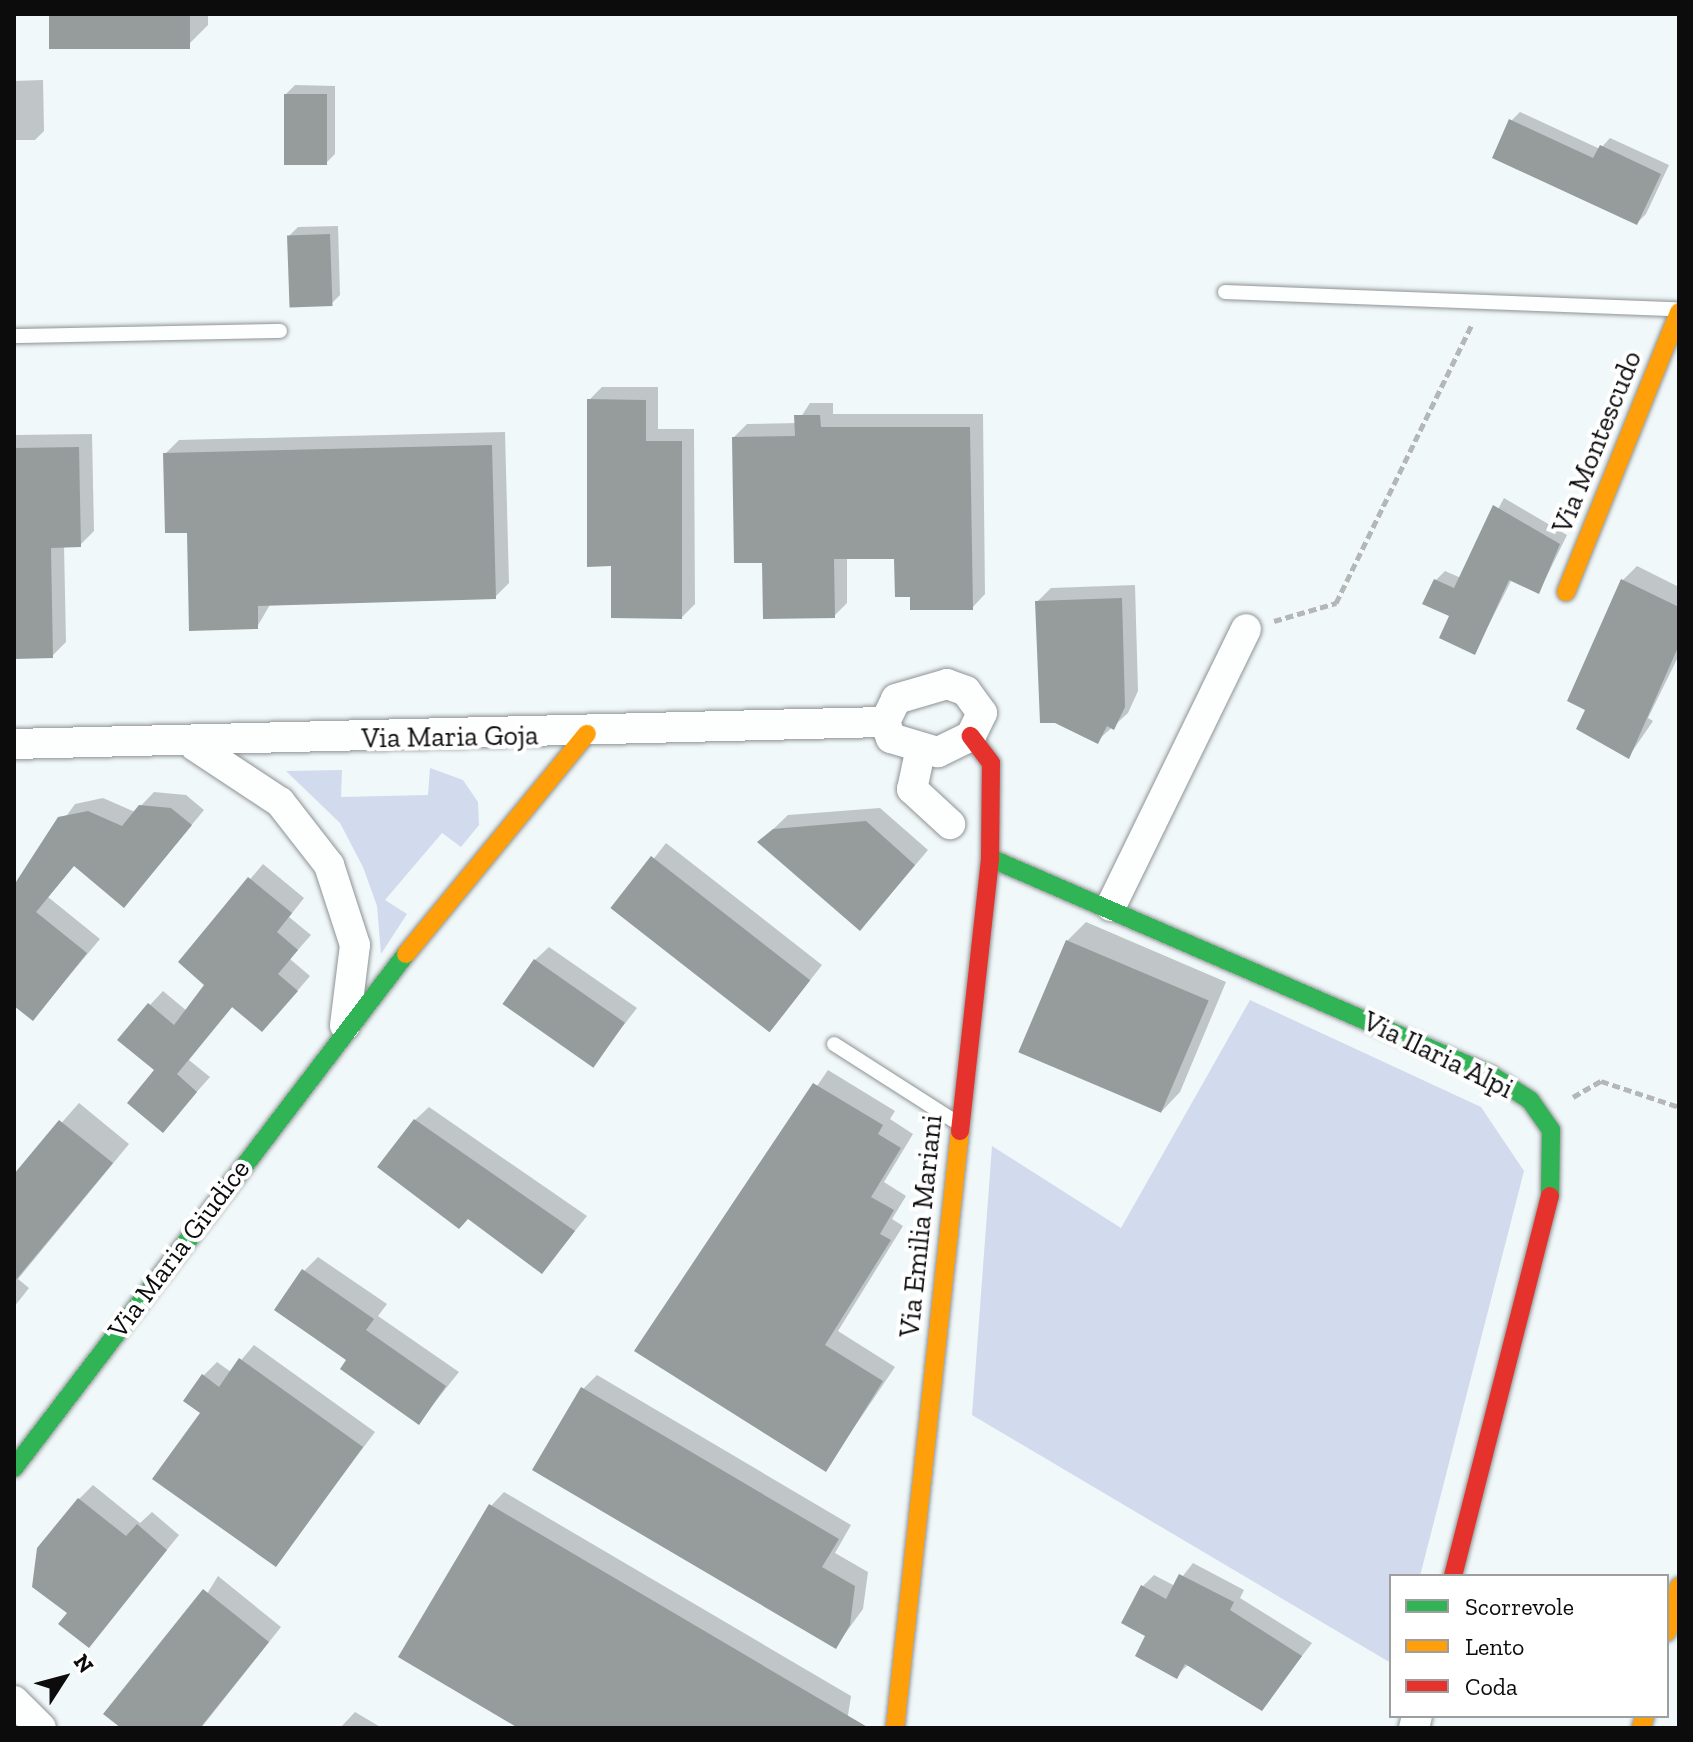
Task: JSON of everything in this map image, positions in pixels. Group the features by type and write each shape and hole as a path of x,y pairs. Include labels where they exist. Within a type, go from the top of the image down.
{"main road":[{"name":"Via Montescudo","path":"1566,592 1679,311"},
{"name":"Via Maria Giudice","path":"14,1468 343,1031 587,734"},
{"name":"Via Emilia Mariani","path":"895,1728 990,858 991,763 971,736"},
{"name":"Via Ilaria Alpi","path":"990,858 1111,906 1491,1075 1541,1115 1551,1130 1555,1170 1454,1574"},
{"path":"1669,1624 1679,1587"}],"street":[{"path":"1111,906 1246,629"},
{"path":"947,684 966,691 982,713 971,736 920,752 891,738 885,722 896,699 947,684"},
{"name":"Via Maria Goja","path":"14,744 587,734 885,722"},
{"name":"Via Maria Giudice","path":"187,743 252,778 306,829 329,865 355,945 343,1031"},
{"path":"920,752 912,789 950,824"},
{"path":"14,1701 41,1728"}],"lane":[{"path":"1225,292 1679,311"},
{"path":"14,336 280,331"},
{"path":"834,1044 960,1125"}],"path":[{"path":"1246,629 1336,603 1483,302"},
{"path":"1541,1115 1601,1081 1679,1107"}],"shaded area":[{"path":"430,768 463,780 478,802 479,825 461,847 442,833 385,900 407,914 381,954 377,906 363,867 340,823 286,771 342,770 341,797 428,795"},
{"path":"1250,1000 1481,1107 1524,1171 1421,1574 1389,1574 1389,1662 972,1415 992,1146 1121,1228"}],"building":[{"path":"49,14 190,14 190,49 49,49"},
{"path":"284,94 327,94 327,165 284,165"},
{"path":"1509,119 1593,158 1600,145 1661,174 1637,225 1492,158"},
{"path":"330,234 333,306 290,307 287,236"},
{"path":"587,399 646,400 646,441 682,441 682,619 611,618 611,566 587,567"},
{"path":"794,415 820,415 821,427 970,427 973,610 910,610 910,597 895,597 894,559 834,559 835,618 763,619 762,563 734,563 732,437 795,436"},
{"path":"492,445 496,599 258,606 258,629 189,631 187,533 165,533 163,453"},
{"path":"79,447 81,547 51,548 53,658 14,659 14,448"},
{"path":"1493,505 1560,544 1539,594 1509,580 1475,655 1439,638 1449,616 1422,604 1434,579 1454,588"},
{"path":"1621,579 1679,607 1679,645 1629,759 1576,729 1585,710 1567,701"},
{"path":"1122,598 1125,707 1114,730 1107,726 1098,744 1055,723 1040,723 1035,601"},
{"path":"139,805 171,808 192,825 124,908 74,866 36,912 87,953 33,1021 14,1006 14,885 58,817 88,811 122,826"},
{"path":"866,821 915,865 860,931 757,842 773,829"},
{"path":"651,856 810,980 770,1032 610,908"},
{"path":"248,877 292,913 277,932 298,950 278,974 298,991 262,1032 232,1007 177,1074 197,1092 163,1133 127,1103 154,1070 117,1040 148,1003 174,1025 204,985 178,962"},
{"path":"1066,940 1209,1001 1161,1113 1018,1052"},
{"path":"534,959 625,1023 593,1068 502,1004"},
{"path":"813,1083 883,1125 878,1134 901,1148 871,1197 894,1210 880,1234 891,1240 825,1345 883,1381 826,1472 634,1351"},
{"path":"414,1119 575,1231 542,1274 468,1219 459,1229 377,1167"},
{"path":"59,1120 113,1163 14,1282 14,1174"},
{"path":"302,1269 374,1319 366,1330 446,1386 419,1425 340,1369 346,1360 274,1310"},
{"path":"239,1358 363,1447 276,1567 152,1479 200,1413 183,1401 202,1374 219,1387"},
{"path":"581,1387 839,1539 822,1567 855,1586 850,1625 836,1649 532,1470"},
{"path":"78,1498 126,1536 137,1524 167,1550 89,1648 58,1624 67,1613 32,1587 37,1548"},
{"path":"489,1504 869,1728 518,1728 398,1657"},
{"path":"1179,1574 1234,1602 1230,1610 1302,1656 1262,1711 1185,1664 1177,1679 1135,1656 1145,1636 1121,1623 1141,1585 1166,1599"},
{"path":"203,1589 269,1642 200,1728 121,1728 103,1714"}],"traffic: fast":[{"path":"990,858 1491,1075 1530,1100 1551,1130 1550,1196"},
{"path":"14,1468 406,954"}],"traffic: slow":[{"path":"1566,592 1679,312"},
{"path":"406,954 587,734"},
{"path":"895,1728 960,1131"},
{"path":"1669,1624 1679,1587"},
{"path":"1641,1728 1644,1718"}],"traffic: jam":[{"path":"960,1131 990,858 991,763 971,736"},
{"path":"1454,1574 1550,1196"}]}
